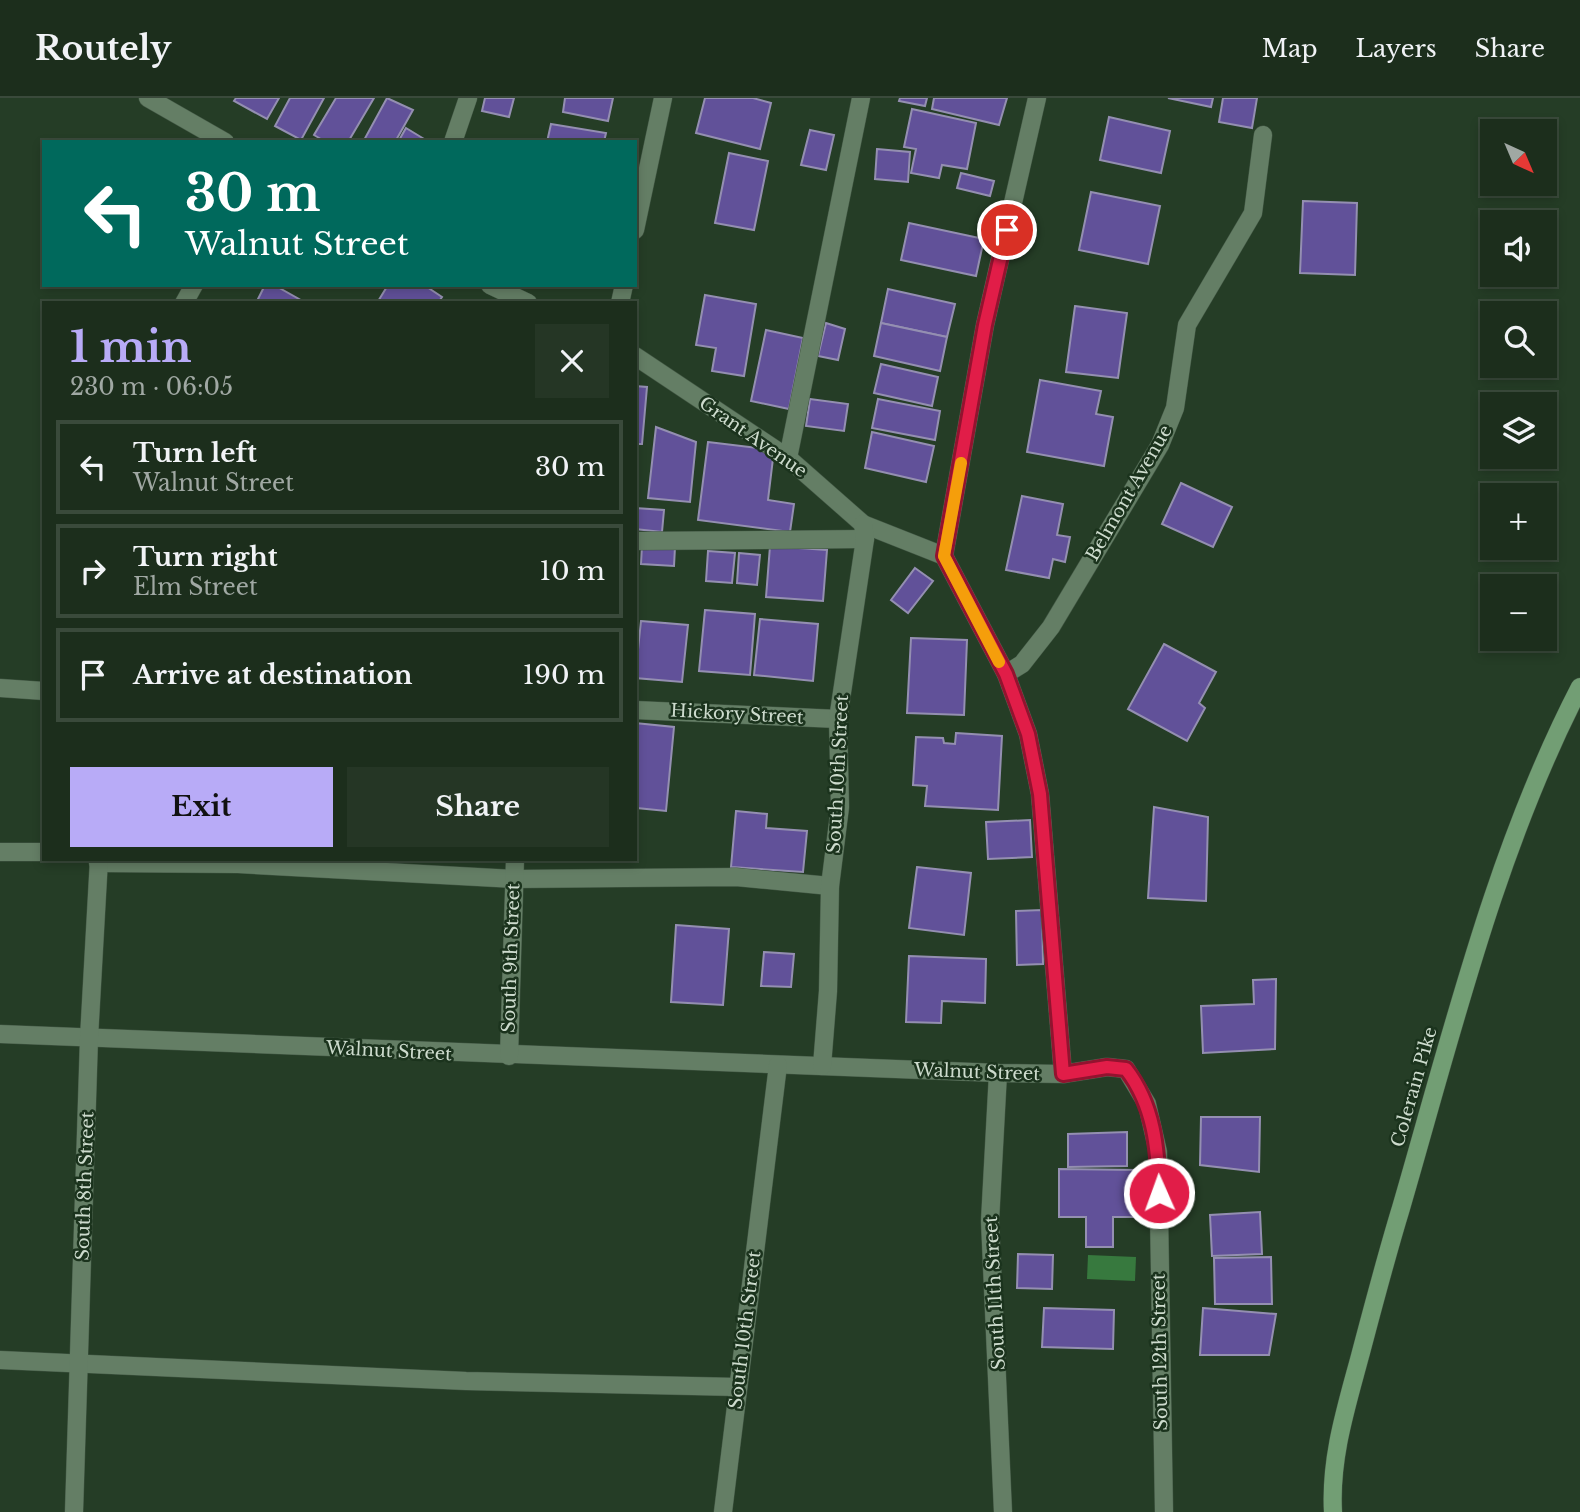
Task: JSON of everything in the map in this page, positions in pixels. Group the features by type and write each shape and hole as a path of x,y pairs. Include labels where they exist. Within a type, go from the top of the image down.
{"main road":[{"name":"Colerain Pike","path":"1333,1512 1331,1479 1338,1436 1386,1259 1464,992 1547,750 1580,687"}],"street":[{"path":"148,98 222,140"},
{"path":"454,140 468,98"},
{"path":"637,221 663,98"},
{"path":"788,458 861,98"},
{"path":"1037,98 985,325 944,556 1006,674 1028,734 1040,794 1063,1074"},
{"name":"Belmont Avenue","path":"1006,674 1022,664 1051,627 1160,445 1175,408 1187,325 1254,213 1263,135"},
{"path":"494,287 524,301"},
{"name":"Grant Avenue","path":"637,357 788,458 864,532 944,556"},
{"path":"637,541 864,532"},
{"name":"South 10th Street","path":"822,1066 828,991 830,886 839,807 838,719 864,532"},
{"path":"0,688 42,691"},
{"name":"Hickory Street","path":"637,710 838,719"},
{"path":"0,852 42,852"},
{"path":"99,861 238,864 513,878 736,877 830,886"},
{"name":"South 8th Street","path":"74,1512 89,1038 99,861"},
{"name":"South 9th Street","path":"509,1056 515,861"},
{"name":"Walnut Street","path":"0,1034 509,1056 998,1073 1063,1074 1107,1067 1126,1069 1147,1104 1157,1152 1159,1193"},
{"name":"South 10th Street","path":"723,1512 778,1065"},
{"name":"South 11th Street","path":"998,1073 990,1221 1003,1512"},
{"name":"South 12th Street","path":"1159,1193 1158,1323 1164,1512"},
{"path":"0,1360 466,1381 738,1387"}],"shaded area":[{"path":"1088,1255 1136,1257 1135,1281 1087,1279"}],"building":[{"path":"236,98 279,98 267,119 234,101"},
{"path":"290,98 324,98 301,140 275,126"},
{"path":"336,98 374,98 349,140 323,140 314,135"},
{"path":"387,98 413,110 396,140 364,140"},
{"path":"485,98 514,98 509,117 482,111"},
{"path":"565,98 613,98 608,121 563,112"},
{"path":"705,98 753,98 771,103 760,149 696,133"},
{"path":"900,98 927,98 925,106 899,101"},
{"path":"934,98 1007,98 999,125 932,109"},
{"path":"1168,98 1213,98 1211,107"},
{"path":"1223,98 1257,98 1252,128 1219,122"},
{"path":"912,109 976,123 967,169 942,165 939,178 911,173 916,149 904,147"},
{"path":"1109,117 1170,131 1161,173 1100,160"},
{"path":"551,124 606,133 604,140 547,140"},
{"path":"406,128 426,140 399,140"},
{"path":"810,130 834,135 826,170 801,165"},
{"path":"877,149 910,152 908,182 875,179"},
{"path":"729,153 768,161 754,230 715,223"},
{"path":"961,173 994,181 990,196 957,188"},
{"path":"1091,192 1160,206 1148,264 1079,250"},
{"path":"1303,201 1357,203 1355,275 1300,273"},
{"path":"909,223 984,239 976,276 901,260"},
{"path":"264,287 278,287 302,301 257,301"},
{"path":"387,287 427,287 442,297 439,301 378,301"},
{"path":"888,289 955,304 947,337 881,323"},
{"path":"705,295 756,304 744,376 712,371 716,348 696,345"},
{"path":"1075,306 1127,313 1118,378 1066,372"},
{"path":"826,323 845,329 838,360 818,356"},
{"path":"881,323 947,337 940,371 874,356"},
{"path":"766,330 803,338 789,409 751,401"},
{"path":"881,364 938,377 932,406 874,393"},
{"path":"1040,380 1101,391 1096,414 1113,417 1104,466 1027,452"},
{"path":"637,386 647,387 642,444 637,444"},
{"path":"810,399 848,404 844,431 806,426"},
{"path":"878,399 940,411 935,440 872,428"},
{"path":"656,427 696,442 690,502 648,498"},
{"path":"872,432 934,446 926,482 865,468"},
{"path":"708,442 774,450 768,500 794,504 790,532 698,520"},
{"path":"1181,483 1232,507 1213,547 1162,524"},
{"path":"1022,496 1063,504 1057,535 1070,537 1065,562 1053,559 1049,578 1006,570"},
{"path":"637,508 664,510 662,532 637,529"},
{"path":"642,545 675,547 674,566 641,564"},
{"path":"770,546 827,550 823,601 766,597"},
{"path":"708,551 735,553 732,583 706,581"},
{"path":"739,553 760,555 757,585 737,583"},
{"path":"915,568 933,581 908,613 891,600"},
{"path":"705,610 755,614 750,675 699,671"},
{"path":"760,619 818,624 813,681 754,675"},
{"path":"641,621 688,625 682,682 637,678"},
{"path":"911,638 967,640 964,715 907,713"},
{"path":"1164,644 1216,672 1199,703 1205,708 1187,741 1128,709"},
{"path":"637,723 674,727 666,811 637,808"},
{"path":"956,733 1002,736 998,810 925,806 927,786 913,785 916,737 943,738 944,743 955,744"},
{"path":"1154,807 1208,817 1206,901 1148,898"},
{"path":"736,811 767,814 766,828 807,831 803,872 731,867"},
{"path":"1030,820 1032,857 988,859 986,822"},
{"path":"550,861 599,861 599,862"},
{"path":"917,867 971,873 964,935 909,928"},
{"path":"1042,910 1043,964 1017,965 1016,911"},
{"path":"676,925 729,929 723,1005 671,1002"},
{"path":"764,952 794,954 791,987 761,986"},
{"path":"909,956 986,959 985,1003 942,1001 941,1023 906,1022"},
{"path":"1276,979 1275,1049 1203,1053 1201,1006 1254,1004 1253,980"},
{"path":"1201,1117 1260,1117 1259,1172 1200,1165"},
{"path":"1127,1132 1127,1166 1068,1167 1068,1134"},
{"path":"1059,1169 1138,1170 1137,1217 1113,1217 1113,1247 1086,1247 1086,1217 1059,1217"},
{"path":"1260,1212 1262,1254 1212,1256 1210,1215"},
{"path":"1018,1254 1053,1255 1052,1289 1017,1288"},
{"path":"1271,1257 1272,1304 1215,1304 1214,1258"},
{"path":"1044,1308 1114,1310 1113,1349 1042,1347"},
{"path":"1203,1308 1276,1314 1269,1355 1200,1355"}],"slow traffic":[{"path":"961,463 944,556 999,662"}],"route":[{"path":"1007,230 985,325 944,556 1006,674 1028,734 1040,794 1049,881 1063,1074 1107,1067 1126,1069 1147,1104 1157,1152 1159,1193"}]}
